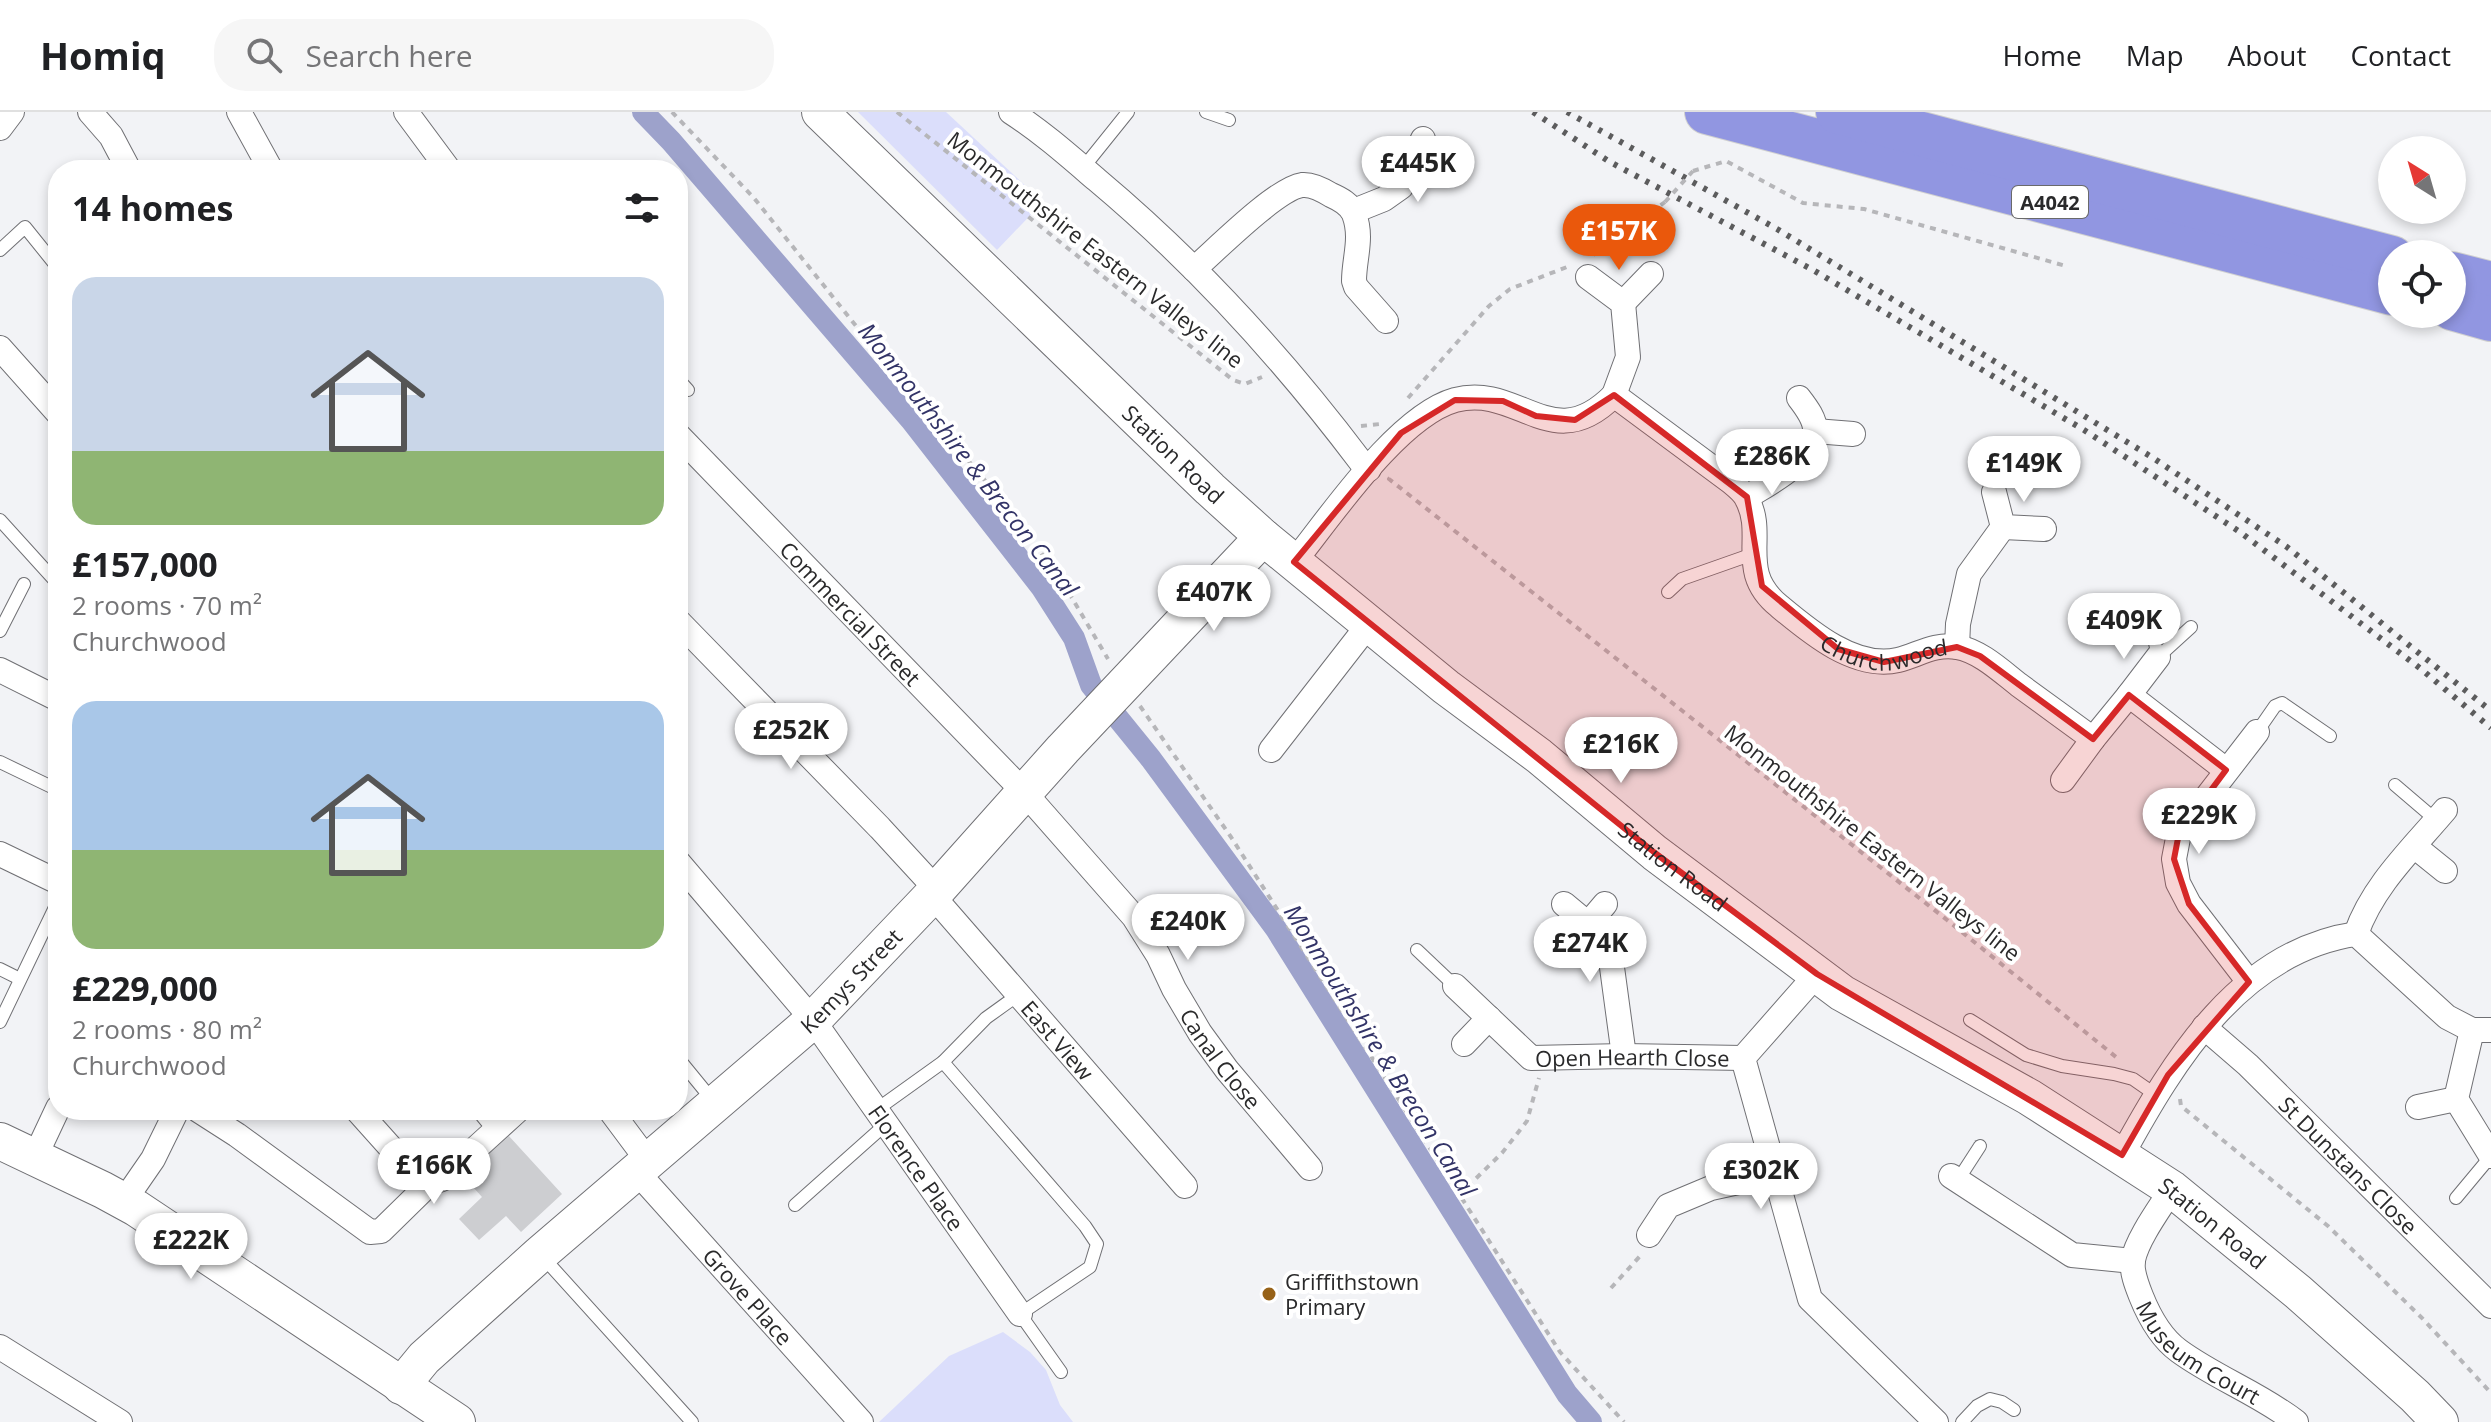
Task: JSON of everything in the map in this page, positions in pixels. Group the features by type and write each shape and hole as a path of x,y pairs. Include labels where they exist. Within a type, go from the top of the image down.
{"highway":[{"name":"A4042","path":"1707,112 2378,289"},
{"name":"A4042","path":"1838,112 2378,254"},
{"path":"2466,278 2491,284"},
{"path":"2466,312 2491,319"}],"street":[{"path":"0,128 12,112"},
{"path":"90,112 111,136 124,160"},
{"path":"239,112 265,160"},
{"path":"406,112 442,160"},
{"name":"Station Road","path":"820,112 1263,537 1446,687 1539,756 1655,853 1842,993 2029,1097 2172,1189 2298,1292 2440,1422"},
{"path":"1011,112 1038,130 1135,212 1194,269 1319,406 1369,469"},
{"path":"1354,211 1384,199 1401,187 1423,139"},
{"path":"1194,269 1292,188 1309,185 1348,204 1354,211 1358,236 1354,281 1386,321"},
{"path":"1294,562 1369,469 1398,425 1455,400 1481,398 1503,401 1556,421 1575,420 1599,410 1614,395 1628,357 1623,303 1581,268"},
{"path":"1623,303 1651,274"},
{"path":"0,348 48,402"},
{"path":"1614,395 1747,497 1805,456 1815,431 1811,415 1799,398"},
{"path":"1815,431 1853,434"},
{"name":"Commercial Street","path":"688,445 1024,792"},
{"path":"1994,492 2003,527"},
{"name":"Churchwood","path":"1747,497 1753,518 1754,568 1762,586 1776,604 1838,649 1860,659 1884,662 1933,647 1957,647 1980,656 2093,739"},
{"path":"2003,527 2044,529"},
{"path":"1957,647 1958,624 1969,574 2003,527"},
{"name":"Kemys Street","path":"401,1386 424,1358 540,1254 813,1020 1263,537"},
{"path":"1271,750 1369,624"},
{"name":"East View","path":"688,631 880,828 1018,995 1185,1186"},
{"path":"2063,780 2158,657"},
{"path":"0,670 48,694"},
{"path":"2129,695 2226,770"},
{"path":"2249,982 2189,904 2178,883 2174,859 2179,833 2257,732"},
{"name":"Canal Close","path":"1024,792 1134,917 1200,1033 1227,1070 1310,1168"},
{"path":"2356,934 2364,911 2440,815"},
{"path":"2414,846 2445,871"},
{"path":"0,854 48,877"},
{"name":"Florence Place","path":"688,874 813,1020 1020,1314"},
{"path":"1564,904 1588,924 1611,960 1624,1056"},
{"path":"1588,924 1605,904"},
{"path":"2122,1155 2162,1085 2204,1027 2249,982 2299,950 2356,934"},
{"path":"2356,934 2447,1017 2481,1030 2456,1099"},
{"name":"Open Hearth Close","path":"1455,986 1531,1058 1743,1058 1817,974"},
{"path":"1464,1044 1489,1018"},
{"name":"St Dunstans Close","path":"2204,1027 2248,1065 2491,1306"},
{"name":"Open Hearth Close","path":"1743,1058 1810,1299 1936,1422"},
{"path":"2418,1107 2456,1099"},
{"path":"2456,1099 2491,1156"},
{"path":"35,1157 52,1120"},
{"path":"124,1201 153,1159 172,1120"},
{"path":"214,1120 370,1232 381,1231 430,1183 442,1179 508,1120"},
{"path":"366,1120 417,1177 430,1183"},
{"name":"Grove Place","path":"616,1120 642,1166 861,1422"},
{"path":"0,1141 124,1201 457,1422"},
{"path":"1649,1235 1660,1198 1775,1174"},
{"path":"1954,1178 2072,1255 2133,1261 2147,1228 2172,1189"},
{"name":"Museum Court","path":"2133,1261 2136,1285 2147,1310 2178,1350 2296,1422"},
{"path":"0,1347 120,1422"}],"lane":[{"path":"1083,168 1128,112"},
{"path":"1206,112 1229,120"},
{"path":"0,250 25,227 48,256"},
{"path":"0,520 48,573"},
{"path":"1668,592 1682,579 1753,554"},
{"path":"0,631 24,584"},
{"path":"2158,657 2155,643 2167,621"},
{"path":"2158,657 2191,627"},
{"path":"2257,732 2275,706 2282,703 2330,736"},
{"path":"0,762 48,785"},
{"path":"2395,785 2440,815"},
{"path":"0,1022 48,922"},
{"path":"1417,950 1455,986"},
{"path":"0,969 20,979"},
{"path":"795,1205 881,1117 943,1062 986,1018 1018,995"},
{"path":"1970,1020 2026,1055 2062,1066 2162,1085"},
{"path":"943,1062 1085,1226 1097,1244 1090,1267 1020,1314 1061,1372"},
{"path":"688,1070 716,1103"},
{"path":"485,1120 495,1132"},
{"path":"1954,1178 1980,1146"},
{"path":"2456,1198 2491,1156"},
{"path":"540,1254 692,1422"},
{"path":"1962,1422 1977,1406 1990,1399 2014,1410"}],"path":[{"path":"672,112 754,198 1059,576 1123,687 1231,837 1560,1352 1624,1422"},
{"name":"Monmouthshire Eastern Valleys line","path":"897,112 1233,380 1245,384 1267,374 1280,362"},
{"path":"1353,421 1360,426 1371,427 1398,425 1433,368 1489,306 1510,289 1581,268 1665,202 1693,171 1726,161 1803,203 1864,209 2066,266"},
{"name":"Monmouthshire Eastern Valleys line","path":"1399,467 1389,479 2123,1060"},
{"path":"1459,1195 1502,1153 1527,1121 1540,1075 1540,1058"},
{"path":"2162,1085 2180,1085 2181,1106 2328,1226 2422,1318 2491,1393"},
{"path":"1611,1288 1646,1250 1649,1235"}],"highlighted area":[{"path":"1614,395 1747,497 1762,586 1838,649 1884,662 1957,647 1980,656 2093,739 2129,695 2226,770 2179,833 2174,859 2189,904 2249,982 2168,1075 2122,1155 1817,974 1655,853 1294,562 1401,433 1455,400 1503,401 1536,416 1575,420"}],"shaded area":[{"path":"858,112 946,112 1043,202 997,250"},
{"path":"1003,1332 1030,1352 1046,1370 1060,1405 1073,1422 879,1422 949,1356"}],"building":[{"path":"508,1135 562,1194 521,1232 506,1216 479,1240 459,1219 482,1197 463,1176"}],"waterway":[{"name":"Monmouthshire & Brecon Canal","path":"643,112 687,160"},
{"name":"Monmouthshire & Brecon Canal","path":"688,161 911,420 1042,588 1074,638 1091,685 1151,759 1276,929 1567,1394 1591,1422"}],"railway":[{"path":"1533,112 1610,162 1813,270 2084,430 2240,532 2421,669 2491,728"},
{"path":"1567,112 1777,229 2150,456 2287,547 2491,711"}],"place":[{"name":"Griffithstown Primary","path":"1269,1294"}]}
